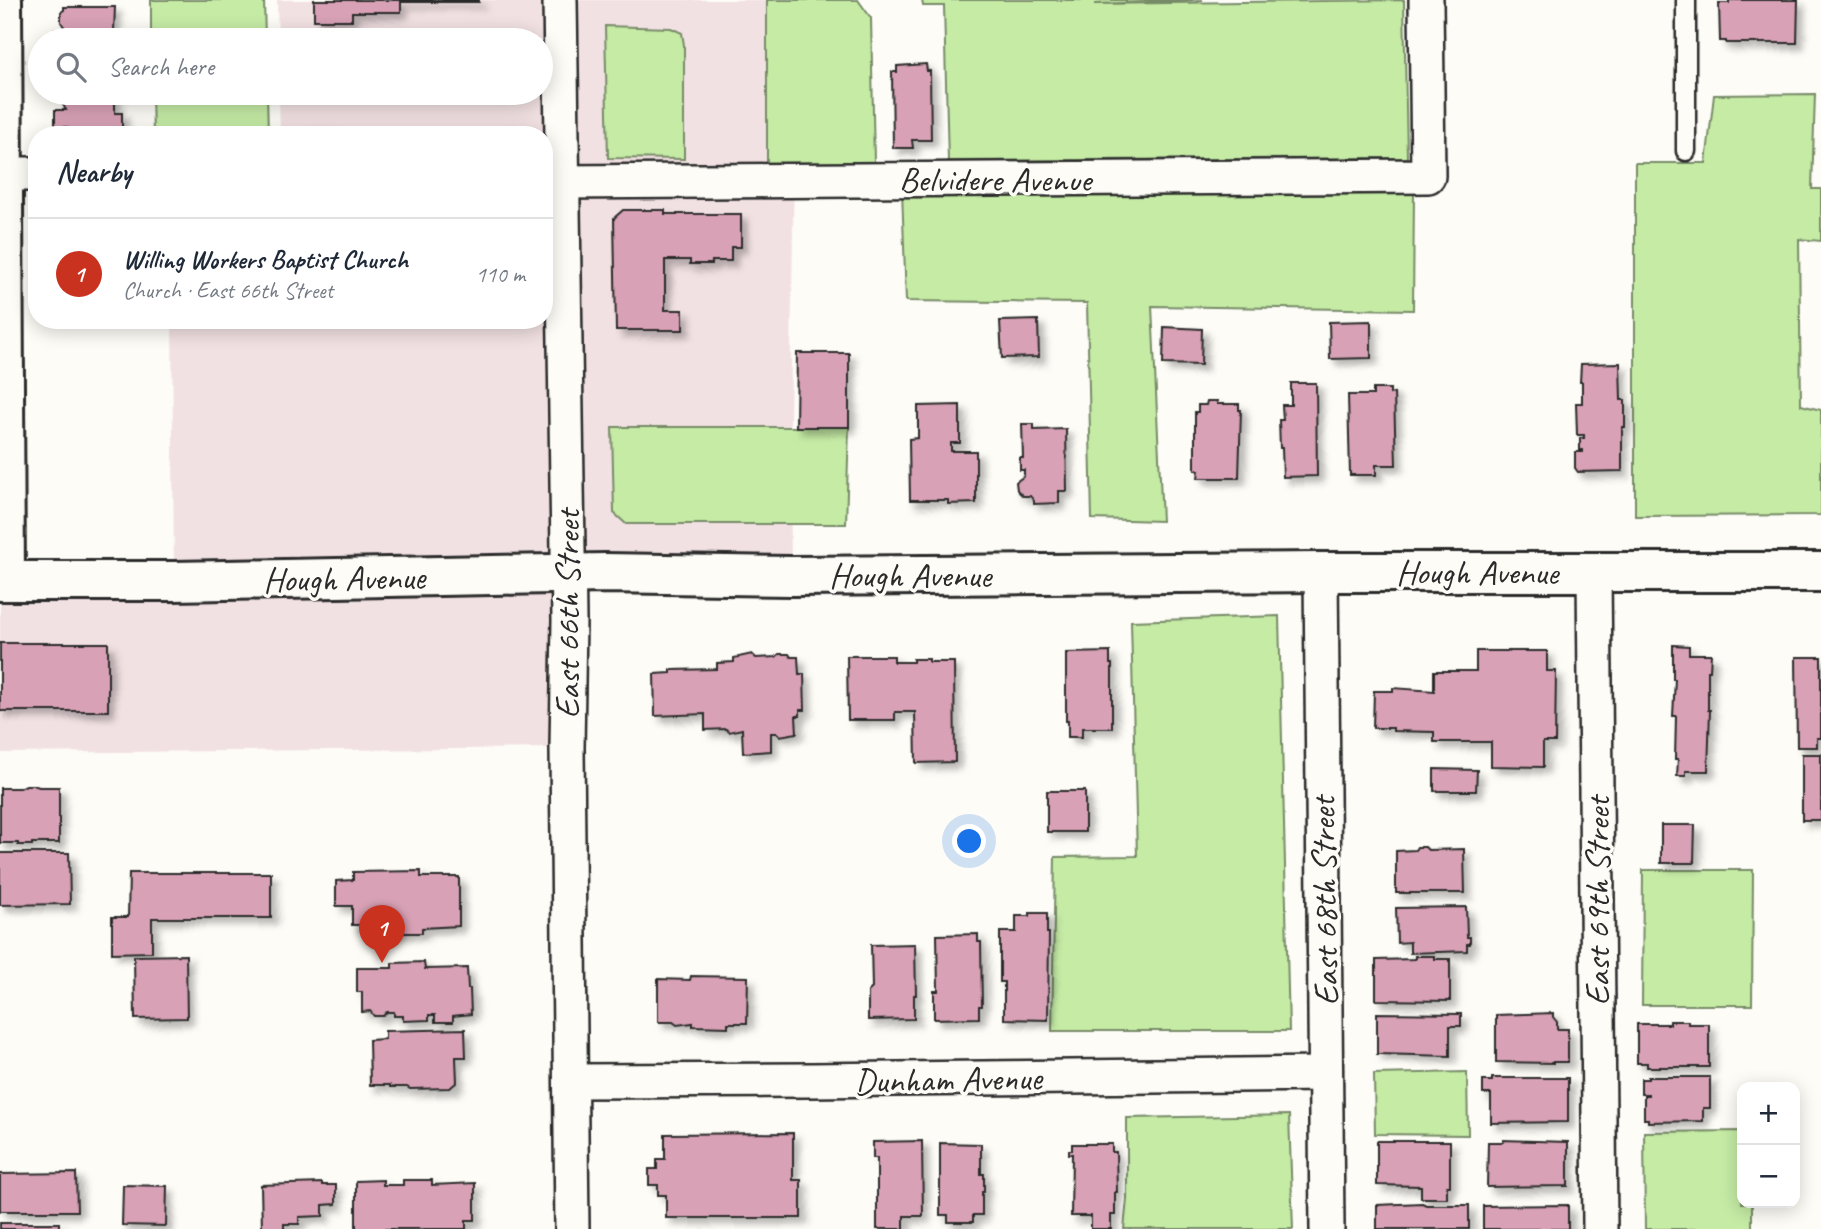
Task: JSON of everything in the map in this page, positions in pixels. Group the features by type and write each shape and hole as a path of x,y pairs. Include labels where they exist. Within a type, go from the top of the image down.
{"street":[{"path":"2,0 13,174 2,580"},
{"name":"East 66th Street","path":"553,41 560,0"},
{"name":"Belvidere Avenue","path":"556,173 1428,176 1426,0"},
{"name":"East 66th Street","path":"552,105 567,574 572,1229"},
{"name":"East 68th Street","path":"1321,572 1327,1229"},
{"name":"East 69th Street","path":"1594,572 1600,1229"},
{"name":"Hough Avenue","path":"2,580 567,574 791,576 1821,572"},
{"name":"Dunham Avenue","path":"570,1081 1325,1074"}],"lane":[{"path":"1686,0 1686,151"}],"shaded area":[{"path":"277,0 783,0 794,165 790,424 791,576 568,574 567,748 0,753 0,581 174,580 172,329 553,329 553,126 280,126 279,105 553,105 553,28 278,28"}],"green space":[{"path":"151,0 264,0 265,28 151,28"},
{"path":"767,0 858,0 871,18 874,162 767,165"},
{"path":"922,0 1203,0 1095,4 1404,0 1407,158 948,161 944,6 923,6"},
{"path":"605,26 671,28 682,33 684,159 608,158"},
{"path":"1815,94 1812,189 1821,189 1821,241 1799,239 1801,405 1821,410 1821,515 1635,516 1635,163 1706,163 1714,95"},
{"path":"152,105 267,105 268,126 153,126"},
{"path":"902,190 1414,193 1413,310 1152,306 1162,521 1092,519 1087,303 906,301"},
{"path":"612,427 849,427 846,524 626,524 614,513"},
{"path":"1279,616 1289,1031 1052,1031 1055,857 1137,856 1131,621"},
{"path":"1643,870 1753,870 1752,1005 1642,1005"},
{"path":"1467,1072 1468,1135 1375,1134 1374,1074"},
{"path":"1289,1115 1293,1229 1124,1229 1127,1199 1127,1118"},
{"path":"1737,1131 1737,1208 1752,1208 1752,1229 1645,1229 1644,1132"}],"building":[{"path":"314,0 479,2 401,2 401,12 352,12 352,20 314,20"},
{"path":"1729,0 1798,0 1797,43 1720,41 1719,3 1729,3"},
{"path":"64,7 115,7 114,28 65,28 61,22 61,12"},
{"path":"926,64 927,71 930,71 931,140 912,140 913,148 893,148 892,72 897,72 897,66"},
{"path":"63,105 115,105 115,113 122,113 122,126 55,126 55,110 66,110"},
{"path":"623,210 665,210 665,214 741,214 741,247 731,247 731,261 690,264 690,260 665,260 665,310 683,310 683,330 616,330 614,218"},
{"path":"1038,320 1039,357 1002,358 1000,321"},
{"path":"1371,321 1371,358 1330,359 1329,322"},
{"path":"1164,327 1202,329 1201,365 1163,364"},
{"path":"797,353 849,353 849,427 796,427"},
{"path":"1620,363 1621,400 1625,400 1622,471 1578,472 1575,468 1575,452 1583,452 1580,450 1580,438 1584,438 1584,435 1577,435 1576,403 1582,403 1581,364"},
{"path":"1291,383 1316,383 1317,476 1283,477 1279,420 1283,420 1282,405 1291,405"},
{"path":"1373,389 1390,389 1390,394 1394,393 1396,465 1376,465 1376,475 1350,475 1348,395 1373,395"},
{"path":"1207,401 1239,404 1239,478 1198,478 1199,470 1195,470 1195,412 1198,412 1198,405 1206,405"},
{"path":"960,405 960,443 951,443 951,451 976,451 976,503 948,504 948,500 910,500 909,439 918,438 918,406"},
{"path":"1022,424 1034,424 1034,430 1066,429 1067,491 1059,491 1059,503 1034,504 1030,496 1023,496 1017,490 1016,482 1024,476 1024,470 1020,470 1020,458 1023,458"},
{"path":"0,643 108,643 108,711 0,711"},
{"path":"1673,645 1689,646 1689,654 1711,654 1708,671 1708,771 1686,771 1686,776 1677,776 1678,759 1675,759"},
{"path":"1476,651 1547,651 1547,671 1556,671 1555,742 1543,742 1543,767 1491,766 1491,742 1434,742 1434,732 1373,728 1374,691 1393,691 1393,688 1434,691 1434,671 1476,671"},
{"path":"1110,652 1112,728 1082,728 1082,737 1068,737 1066,653"},
{"path":"752,654 756,658 776,657 779,654 798,657 799,674 804,674 805,710 800,710 800,716 796,716 797,733 780,736 771,733 771,751 743,753 742,729 729,732 726,729 705,730 705,714 655,716 654,674 671,673 671,670 717,669 717,663 734,662 734,658"},
{"path":"847,656 894,656 894,662 929,659 929,662 954,662 955,762 916,763 915,712 895,712 895,720 848,720"},
{"path":"1796,657 1821,657 1821,738 1817,738 1817,747 1797,747"},
{"path":"1802,754 1821,754 1821,820 1802,820"},
{"path":"1434,769 1477,770 1476,791 1434,791"},
{"path":"26,785 59,787 59,843 0,843 0,788 20,788"},
{"path":"1047,791 1085,791 1085,832 1047,832"},
{"path":"1661,825 1695,825 1694,863 1661,863"},
{"path":"1417,847 1425,847 1428,850 1464,849 1465,893 1396,893 1396,851 1415,850"},
{"path":"0,853 69,853 70,904 0,905"},
{"path":"421,871 421,877 459,877 459,926 422,928 422,933 389,933 389,925 352,925 352,906 336,906 336,881 353,880 353,872"},
{"path":"129,873 271,873 271,918 152,918 152,952 112,953 112,917 128,917"},
{"path":"1466,907 1467,937 1470,937 1467,951 1410,953 1410,942 1397,943 1396,908"},
{"path":"1030,913 1047,913 1048,1020 1004,1019 1004,982 1000,982 1000,932 1016,932 1016,916 1030,916"},
{"path":"978,934 978,942 981,942 982,1006 979,1006 979,1018 934,1019 934,991 938,991 937,935"},
{"path":"915,944 914,1019 868,1020 868,992 872,988 871,945"},
{"path":"186,955 187,1018 135,1019 134,956"},
{"path":"1415,956 1450,959 1450,1001 1376,1000 1376,960 1415,959"},
{"path":"424,962 425,969 467,968 471,1014 453,1016 453,1022 435,1022 435,1015 429,1015 429,1020 403,1021 403,1016 394,1016 394,1012 374,1016 370,1011 362,1012 362,992 357,992 357,968 392,968 392,963"},
{"path":"691,976 748,977 747,1023 728,1023 728,1027 658,1022 658,979 690,980"},
{"path":"1377,1013 1461,1014 1461,1026 1450,1026 1450,1056 1377,1054"},
{"path":"1553,1013 1557,1029 1568,1029 1568,1062 1496,1062 1496,1015"},
{"path":"1670,1021 1709,1024 1709,1067 1647,1067 1647,1063 1637,1063 1637,1024 1670,1024"},
{"path":"465,1029 466,1057 456,1057 457,1082 450,1088 410,1089 370,1085 369,1040 385,1039 385,1031"},
{"path":"1710,1077 1710,1108 1703,1108 1703,1121 1648,1122 1648,1119 1644,1119 1644,1095 1648,1094 1641,1094 1641,1079"},
{"path":"1492,1078 1568,1078 1568,1122 1491,1123 1491,1094 1483,1094 1483,1081 1492,1081"},
{"path":"793,1133 793,1180 801,1180 801,1218 666,1218 666,1195 658,1195 658,1185 649,1185 649,1169 657,1169 657,1159 665,1159 665,1134"},
{"path":"922,1141 923,1216 904,1216 904,1229 877,1229 877,1158 873,1158 873,1142"},
{"path":"1377,1141 1450,1141 1450,1186 1447,1186 1447,1198 1421,1198 1421,1186 1377,1185"},
{"path":"1488,1142 1568,1142 1568,1186 1487,1187"},
{"path":"940,1143 981,1144 981,1174 984,1174 982,1215 973,1215 973,1222 948,1222 948,1215 940,1215"},
{"path":"1072,1144 1112,1144 1112,1152 1116,1152 1117,1192 1115,1215 1111,1215 1111,1229 1091,1229 1091,1216 1071,1216 1072,1154 1069,1154 1069,1150 1072,1150"},
{"path":"76,1173 77,1211 0,1211 0,1174"},
{"path":"383,1180 383,1185 403,1185 403,1180 432,1180 432,1185 475,1183 475,1220 466,1220 466,1229 356,1229 356,1181"},
{"path":"123,1185 167,1186 166,1226 122,1225"},
{"path":"261,1185 336,1185 336,1204 323,1205 323,1216 299,1217 299,1224 284,1224 284,1229 262,1229"},
{"path":"1377,1205 1469,1205 1469,1229 1377,1229"},
{"path":"1568,1205 1568,1229 1483,1229 1483,1206"},
{"path":"0,1223 59,1223 59,1228 74,1229 0,1229"}],"place":[{"name":"Willing Workers Baptist Church","path":"382,963"}]}
